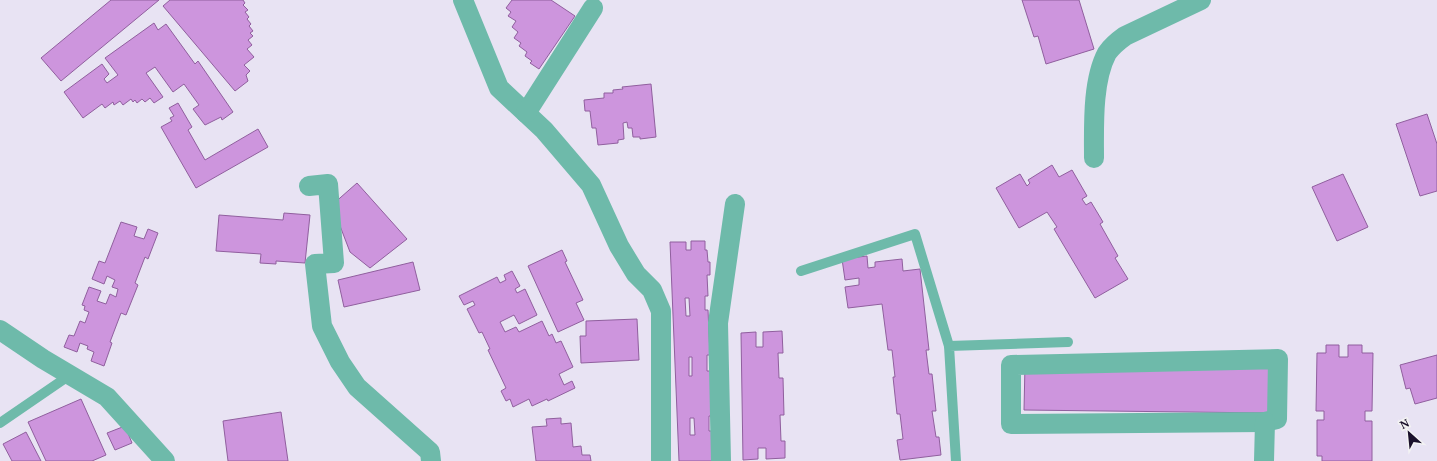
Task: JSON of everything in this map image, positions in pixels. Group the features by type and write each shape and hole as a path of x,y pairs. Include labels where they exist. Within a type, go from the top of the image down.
{"street":[{"path":"463,0 499,88 544,130 591,185 619,246 636,274 652,290 661,311 661,461"},
{"path":"1094,158 1094,125 1098,81 1107,54 1115,43 1125,36 1201,0"},
{"path":"526,113 593,8"},
{"path":"309,186 328,184 334,263 315,264 322,326 340,362 356,387 430,452 431,461"},
{"path":"721,461 718,323 735,204"},
{"path":"0,330 107,397 165,461"},
{"path":"1278,359 1277,419 1265,422 1011,424 1011,365 1278,359"},
{"path":"1264,461 1265,422"}],"lane":[{"path":"801,271 915,234 949,346 956,461"},
{"path":"949,346 1068,342"},
{"path":"0,423 70,375"}],"building":[{"path":"111,0 159,0 61,81 41,58"},
{"path":"170,0 243,0 245,3 243,5 248,10 245,12 249,17 247,19 251,24 249,26 253,31 250,33 253,36 248,40 252,45 247,49 254,57 244,65 250,71 246,75 248,81 235,91 163,6"},
{"path":"512,0 551,0 575,16 539,69 530,63 532,61 525,56 527,52 519,46 521,43 514,38 518,32 512,27 516,21 508,16 511,12 506,8"},
{"path":"1022,0 1079,0 1094,49 1046,64 1038,36 1034,37"},
{"path":"154,23 158,30 166,24 195,64 198,61 233,112 222,120 221,117 205,125 193,109 199,105 184,84 173,92 155,67 146,73 163,97 154,103 150,98 145,102 142,99 137,103 135,100 133,102 131,99 123,105 120,101 114,105 113,102 105,108 102,104 83,118 64,92 102,64 109,74 104,79 107,83 118,75 105,58"},
{"path":"651,84 656,137 640,139 640,137 633,137 632,128 628,128 627,122 623,123 624,139 618,140 618,143 598,145 596,128 592,128 590,111 585,111 584,100 604,98 604,93 613,93 613,90 623,89 622,87"},
{"path":"178,103 192,127 188,130 205,160 258,129 268,147 196,188 161,127 172,121 170,118 174,116 169,108"},
{"path":"1427,114 1437,144 1437,191 1420,196 1396,124"},
{"path":"1052,165 1059,177 1072,170 1087,196 1082,199 1086,205 1091,202 1103,222 1100,224 1118,256 1115,258 1128,279 1095,298 1054,229 1057,227 1047,212 1019,228 996,188 1020,174 1027,186 1030,183 1028,180"},
{"path":"1343,174 1368,227 1337,241 1312,187"},
{"path":"357,183 407,239 370,268 350,252 332,205"},
{"path":"284,213 310,215 305,263 276,261 276,264 260,263 261,254 216,251 219,215 283,220"},
{"path":"121,222 137,227 134,236 144,239 148,229 158,233 148,259 145,257 135,283 138,285 126,315 121,313 110,342 112,343 104,366 91,361 94,352 87,349 88,346 80,343 77,352 64,347 69,335 74,336 80,321 85,323 89,312 84,310 85,306 82,305 89,287 101,291 97,301 106,304 110,294 116,297 118,289 112,287 115,280 107,276 104,284 92,279 99,261 105,263"},
{"path":"691,241 705,241 705,250 707,250 708,262 710,262 710,275 707,275 708,296 705,296 705,310 708,310 710,355 707,355 707,371 711,371 713,416 709,416 709,431 712,431 714,461 679,461 670,242 686,242 686,250 691,250","holes":["685,298 689,298 690,316 686,316","689,357 692,357 692,376 689,376","690,418 694,418 695,435 690,435"]},
{"path":"562,250 567,261 565,262 583,300 576,303 584,320 558,332 528,266"},
{"path":"867,256 868,268 875,267 875,262 902,259 903,271 920,269 929,350 926,350 929,374 932,374 936,411 932,411 936,437 939,437 941,455 900,460 897,440 903,439 900,414 897,414 892,350 888,350 882,304 848,308 845,287 859,285 859,278 845,280 842,259"},
{"path":"413,262 420,290 344,307 338,280"},
{"path":"512,271 520,286 515,289 517,293 525,289 537,315 519,324 514,315 500,322 505,332 516,327 519,332 542,321 549,336 552,334 556,343 561,341 573,367 559,374 564,385 572,381 575,388 548,401 547,399 532,406 529,399 513,407 510,399 506,401 501,391 506,388 488,350 490,349 482,332 479,333 467,309 475,305 473,301 464,305 459,296 497,277 500,283 506,280 504,275"},
{"path":"637,319 639,360 581,363 580,336 586,336 586,321"},
{"path":"782,331 783,353 778,353 779,378 783,378 784,415 780,415 781,441 785,441 785,458 766,459 766,448 758,448 758,459 743,460 741,333 756,332 756,347 763,347 763,332"},
{"path":"1326,345 1339,345 1339,357 1348,357 1348,345 1362,345 1362,353 1373,353 1372,411 1365,411 1365,421 1372,421 1372,461 1322,461 1322,456 1317,456 1317,420 1324,420 1324,411 1316,411 1317,353 1326,353"},
{"path":"1437,355 1437,398 1415,404 1410,388 1406,389 1400,365"},
{"path":"1025,365 1271,368 1270,413 1024,410"},
{"path":"81,399 106,455 92,461 46,461 28,422"},
{"path":"281,412 288,461 228,461 223,421"},
{"path":"561,418 561,424 571,423 573,447 581,446 582,455 590,455 591,461 536,461 532,427 547,426 546,419"},
{"path":"125,426 132,443 115,450 107,433"},
{"path":"26,432 41,461 12,461 3,444"}]}
